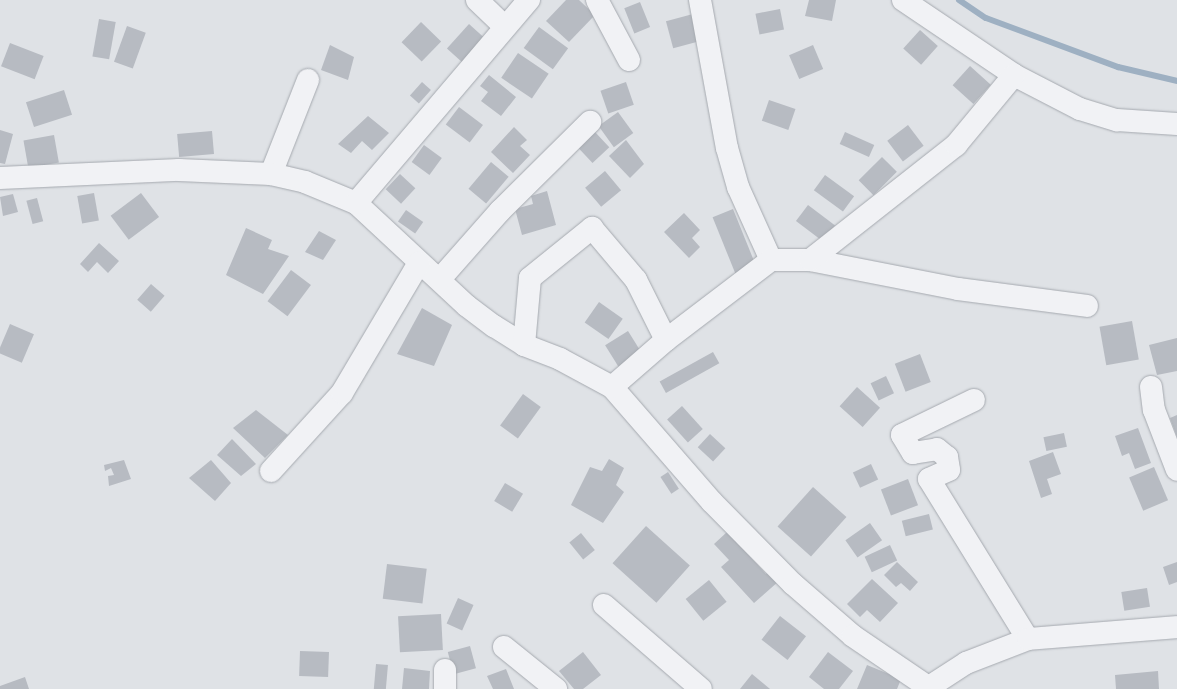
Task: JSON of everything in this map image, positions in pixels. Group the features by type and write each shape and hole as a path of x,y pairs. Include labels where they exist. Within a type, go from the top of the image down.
{"street":[{"path":"477,0 504,26"},
{"path":"356,203 408,145 504,26 529,0"},
{"path":"597,0 630,60"},
{"path":"700,0 726,148 738,187 771,260"},
{"path":"903,0 1014,75 1080,110 1100,116 1177,124"},
{"path":"810,260 956,145 1014,75"},
{"path":"271,174 308,80"},
{"path":"440,279 500,211 590,122"},
{"path":"0,178 179,170 271,174 305,182 356,203 419,263 440,279 467,306 524,345 560,359 612,387 712,502 792,584 853,636 927,688 966,663 1028,639 1177,627"},
{"path":"524,345 530,278 592,228 636,280 666,340"},
{"path":"612,387 666,340 771,260 810,260 958,289 1087,306"},
{"path":"271,471 342,393 419,263"},
{"path":"1151,387 1154,410 1177,470"},
{"path":"974,400 902,435 913,453 938,449 947,457 949,470 929,479 1028,639"},
{"path":"604,605 701,689"},
{"path":"504,647 556,689"}],"building":[{"path":"566,0 579,0 595,15 569,42 546,21"},
{"path":"809,0 836,0 832,21 805,16"},
{"path":"640,2 650,27 634,33 624,8"},
{"path":"780,9 784,30 759,34 755,14"},
{"path":"693,14 700,41 673,48 666,21"},
{"path":"99,19 116,22 109,59 92,56"},
{"path":"421,22 441,41 422,62 402,42"},
{"path":"469,24 488,41 465,65 447,49"},
{"path":"127,26 146,33 133,69 114,62"},
{"path":"539,27 568,48 553,69 524,48"},
{"path":"920,30 938,46 921,65 903,49"},
{"path":"10,43 44,56 35,79 1,66"},
{"path":"330,45 354,57 348,80 321,70"},
{"path":"813,45 823,69 799,79 789,55"},
{"path":"518,53 549,74 532,99 501,78"},
{"path":"970,66 991,85 973,104 953,85"},
{"path":"489,75 516,97 501,116 481,101 488,92 480,86"},
{"path":"422,82 431,90 419,103 410,95"},
{"path":"626,82 634,105 608,113 600,91"},
{"path":"64,90 72,115 34,127 26,102"},
{"path":"769,100 795,109 788,130 762,121"},
{"path":"459,107 483,125 470,143 446,125"},
{"path":"618,112 633,133 614,147 599,126"},
{"path":"368,116 389,133 372,150 362,141 351,153 338,144"},
{"path":"908,125 924,146 903,161 887,141"},
{"path":"514,127 527,140 520,146 530,155 513,173 491,152"},
{"path":"0,130 13,134 5,164 0,163"},
{"path":"212,131 214,154 179,157 177,134"},
{"path":"595,132 609,147 593,163 578,148"},
{"path":"845,132 874,145 869,157 840,144"},
{"path":"54,135 59,163 28,168 23,140"},
{"path":"626,140 644,164 630,178 609,156"},
{"path":"424,145 442,158 429,175 412,162"},
{"path":"882,157 897,172 874,195 859,180"},
{"path":"491,162 509,177 486,204 469,189"},
{"path":"605,171 621,190 601,207 585,188"},
{"path":"400,174 415,188 401,204 386,189"},
{"path":"825,175 854,196 843,212 814,190"},
{"path":"547,191 556,225 522,235 515,209 533,204 531,196"},
{"path":"94,193 99,221 82,224 77,196"},
{"path":"141,193 159,217 129,240 111,216"},
{"path":"13,194 18,212 3,216 0,197"},
{"path":"37,198 43,221 33,224 26,201"},
{"path":"808,205 835,225 823,241 796,221"},
{"path":"733,209 756,266 735,274 713,217"},
{"path":"406,210 423,222 415,234 398,221"},
{"path":"684,213 700,230 692,238 700,247 689,258 664,232"},
{"path":"246,228 272,240 268,249 289,256 263,294 226,275"},
{"path":"319,231 336,240 323,260 305,252"},
{"path":"99,243 119,261 108,273 97,262 88,272 80,264"},
{"path":"291,270 311,285 287,316 268,301"},
{"path":"151,284 165,296 151,312 137,300"},
{"path":"599,302 623,319 608,339 585,322"},
{"path":"422,308 452,325 434,366 397,354"},
{"path":"1132,321 1139,359 1106,365 1100,327"},
{"path":"10,324 34,334 22,363 0,353 0,348"},
{"path":"628,331 641,352 618,367 605,345"},
{"path":"1177,338 1177,371 1157,375 1149,345"},
{"path":"713,352 719,363 666,393 660,382"},
{"path":"920,354 931,382 906,392 895,364"},
{"path":"886,376 894,393 879,400 871,383"},
{"path":"857,387 880,408 863,427 840,406"},
{"path":"523,394 541,407 518,438 500,426"},
{"path":"682,406 703,429 688,442 667,419"},
{"path":"256,410 288,435 265,458 233,428"},
{"path":"1177,415 1177,437 1170,418"},
{"path":"1138,428 1151,463 1135,469 1129,453 1122,456 1115,436"},
{"path":"1064,433 1067,447 1046,451 1043,437"},
{"path":"710,434 725,448 713,461 698,447"},
{"path":"232,439 256,464 241,476 217,455"},
{"path":"1053,452 1061,474 1047,479 1052,494 1041,498 1029,461"},
{"path":"609,459 624,468 616,485 624,492 603,523 571,505 590,467 602,471"},
{"path":"124,460 131,479 109,486 108,476 114,475 111,468 105,471 104,465"},
{"path":"211,460 231,483 215,501 189,478"},
{"path":"871,464 878,479 860,488 853,472"},
{"path":"1154,467 1168,500 1143,511 1129,478"},
{"path":"668,472 679,489 671,494 660,477"},
{"path":"908,479 918,505 891,516 881,489"},
{"path":"505,483 523,494 512,512 494,501"},
{"path":"813,487 846,517 811,556 778,526"},
{"path":"929,514 933,530 906,536 902,521"},
{"path":"870,523 882,540 857,557 845,540"},
{"path":"646,526 690,565 656,603 613,563"},
{"path":"727,532 766,574 770,570 779,581 754,603 721,567 729,560 714,544"},
{"path":"581,533 595,550 583,560 569,542"},
{"path":"890,545 897,560 872,572 865,557"},
{"path":"897,562 918,582 910,591 901,583 896,587 884,575"},
{"path":"1177,562 1177,582 1169,585 1163,567"},
{"path":"387,564 427,569 422,604 383,599"},
{"path":"872,579 898,603 880,622 867,610 860,617 847,604"},
{"path":"709,580 727,602 703,621 686,599"},
{"path":"1147,588 1150,607 1124,611 1121,592"},
{"path":"458,598 474,605 462,630 447,624"},
{"path":"441,614 443,650 400,652 398,616"},
{"path":"780,616 806,636 788,660 762,640"},
{"path":"470,646 476,668 454,674 448,652"},
{"path":"300,651 329,652 328,677 299,676"},
{"path":"583,652 601,675 583,689 574,689 559,671"},
{"path":"828,652 853,671 839,689 824,689 809,677"},
{"path":"376,664 388,665 386,689 374,689"},
{"path":"867,665 901,679 897,689 857,689"},
{"path":"404,668 430,671 429,689 402,689"},
{"path":"506,669 514,689 493,689 487,676"},
{"path":"1158,671 1159,689 1116,689 1115,675"},
{"path":"752,674 770,689 740,689"},
{"path":"25,677 29,689 0,689 0,686"}],"waterway":[{"path":"959,0 986,18 1118,67 1177,81"}]}
